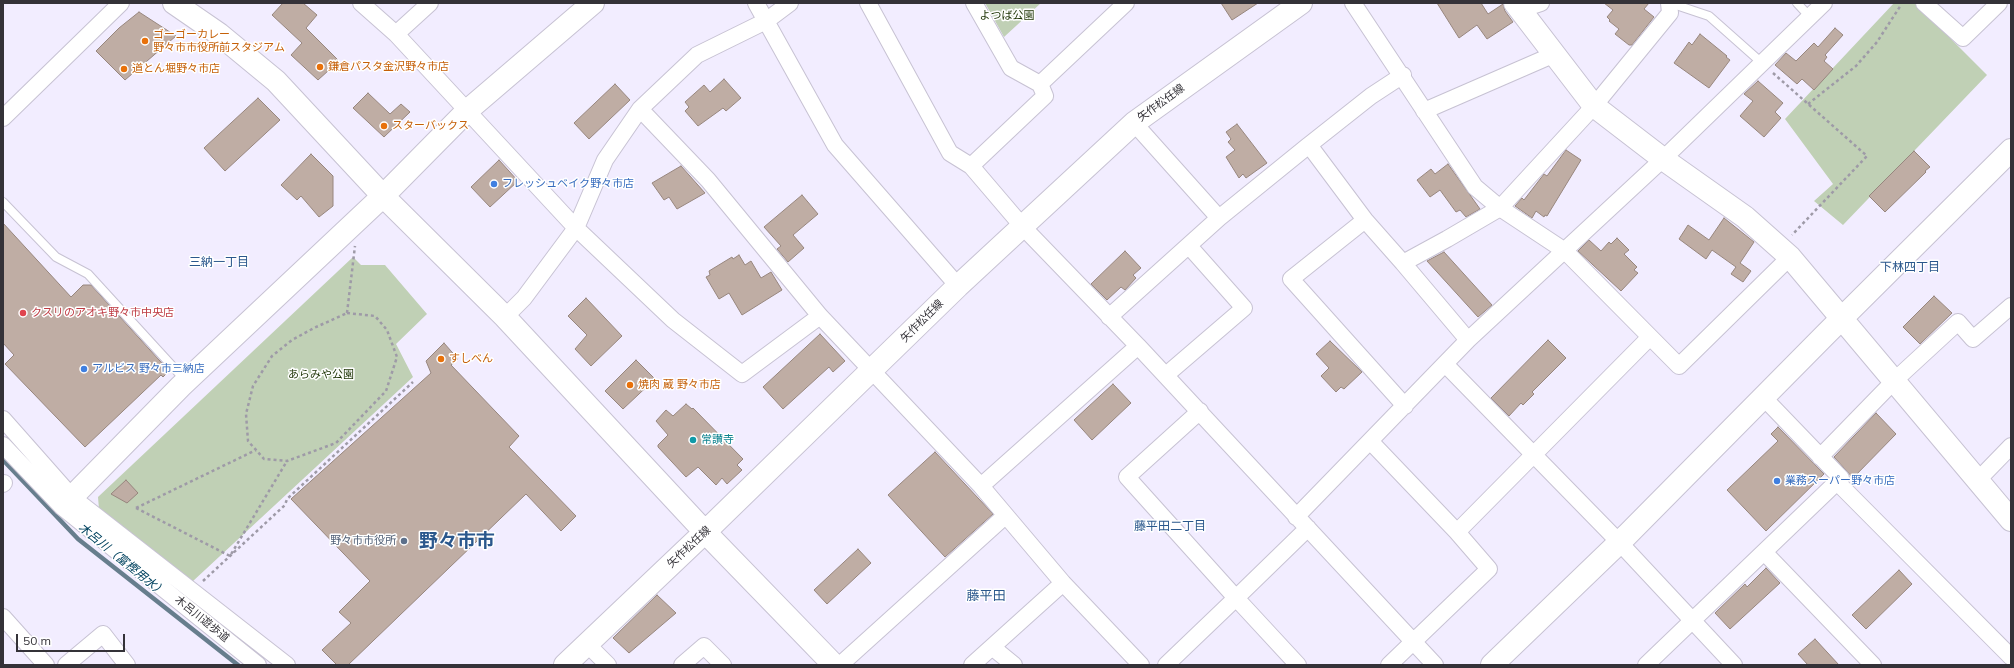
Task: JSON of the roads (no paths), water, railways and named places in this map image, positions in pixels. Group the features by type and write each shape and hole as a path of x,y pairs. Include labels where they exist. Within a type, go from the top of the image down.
{"street":[{"path":"3,118 121,3"},
{"path":"174,3 219,34 276,81 383,196 505,317 705,532 834,665"},
{"path":"361,3 396,34 576,228 673,320 742,374 820,316"},
{"path":"396,34 430,3"},
{"path":"72,497 186,381 383,196 468,110 593,3"},
{"path":"756,3 835,145 958,286"},
{"path":"505,317 524,298 576,228 605,160 640,109 697,55 766,21 790,3"},
{"path":"868,3 950,153 971,166 1023,227 1200,410 1296,517 1308,528 1435,665"},
{"path":"971,166 1045,96 1040,84 1011,68 974,3"},
{"path":"1040,84 1126,3"},
{"name":"矢作松任線","path":"565,665 872,371 958,286 1134,123 1300,3"},
{"path":"1353,3 1403,76 1424,111 1475,187 1500,208 1565,251 1679,366 1785,253"},
{"path":"1517,6 1541,3"},
{"path":"1403,263 1500,208 1594,106 1670,13 1670,3"},
{"path":"1296,517 1468,340 1663,159 1824,3"},
{"path":"1924,3 1963,38 1999,3"},
{"path":"1517,6 1594,106 1663,159 1745,217 1785,253 1895,380 2011,520"},
{"path":"1424,111 1555,54"},
{"path":"1109,317 1219,218 1371,96 1403,76"},
{"path":"640,109 708,180 820,316 981,486 1063,583 1141,665"},
{"path":"1134,123 1219,218"},
{"path":"1309,145 1365,220 1468,340"},
{"path":"1492,665 1619,542 2011,150"},
{"path":"1365,220 1291,279 1404,406"},
{"path":"1166,375 1244,308 1189,246"},
{"path":"1820,457 1895,380 1958,322 1973,339 2011,306"},
{"path":"1457,532 1650,337"},
{"path":"981,486 1138,346"},
{"path":"1445,364 1619,542 1734,665"},
{"path":"1646,665 1841,478 1764,398"},
{"path":"1200,410 1127,477 1298,665"},
{"path":"3,419 72,497 287,665"},
{"path":"1370,441 1457,532 1488,569 1389,665"},
{"name":"木呂川遊歩道","path":"3,445 62,507 258,665"},
{"path":"1978,480 2011,446"},
{"path":"1837,482 2011,657"},
{"path":"840,665 1005,516"},
{"path":"1166,665 1308,528"},
{"path":"1764,552 1873,665"},
{"path":"972,665 1063,583"},
{"path":"3,617 46,665"},
{"path":"66,665 103,634 127,665"},
{"path":"587,644 608,665"},
{"path":"682,665 704,646 723,665"},
{"path":"992,647 1014,665"},
{"path":"2008,665 2011,662"}],"lane":[{"path":"1670,3 1709,16 1762,63"},
{"path":"1797,3 1810,17"},
{"path":"3,202 56,257 88,274 186,381"}],"waterway":[{"name":"木呂川（富樫用水）","path":"3,460 78,539 238,665"}],"place":[{"name":"ゴーゴーカレー 野々市市役所前スタジアム","path":"145,41"},
{"name":"鎌倉パスタ金沢野々市店","path":"320,67"},
{"name":"道とん堀野々市店","path":"124,69"},
{"name":"スターバックス","path":"384,126"},
{"name":"フレッシュベイク野々市店","path":"494,184"},
{"name":"クスリのアオキ野々市中央店","path":"23,313"},
{"name":"すしべん","path":"441,359"},
{"name":"アルビス 野々市三納店","path":"84,369"},
{"name":"焼肉 蔵 野々市店","path":"630,385"},
{"name":"常讃寺","path":"693,440"},
{"name":"業務スーパー野々市店","path":"1777,481"},
{"name":"野々市市役所","path":"404,541"}],"district":[{"name":"三納一丁目","path":"219,262"},
{"name":"下林四丁目","path":"1910,267"},
{"name":"藤平田二丁目","path":"1170,526"},
{"name":"野々市市","path":"457,541"},
{"name":"藤平田","path":"986,596"}],"park label":[{"name":"よつば公園","path":"1007,16"},
{"name":"あらみや公園","path":"321,375"}]}
